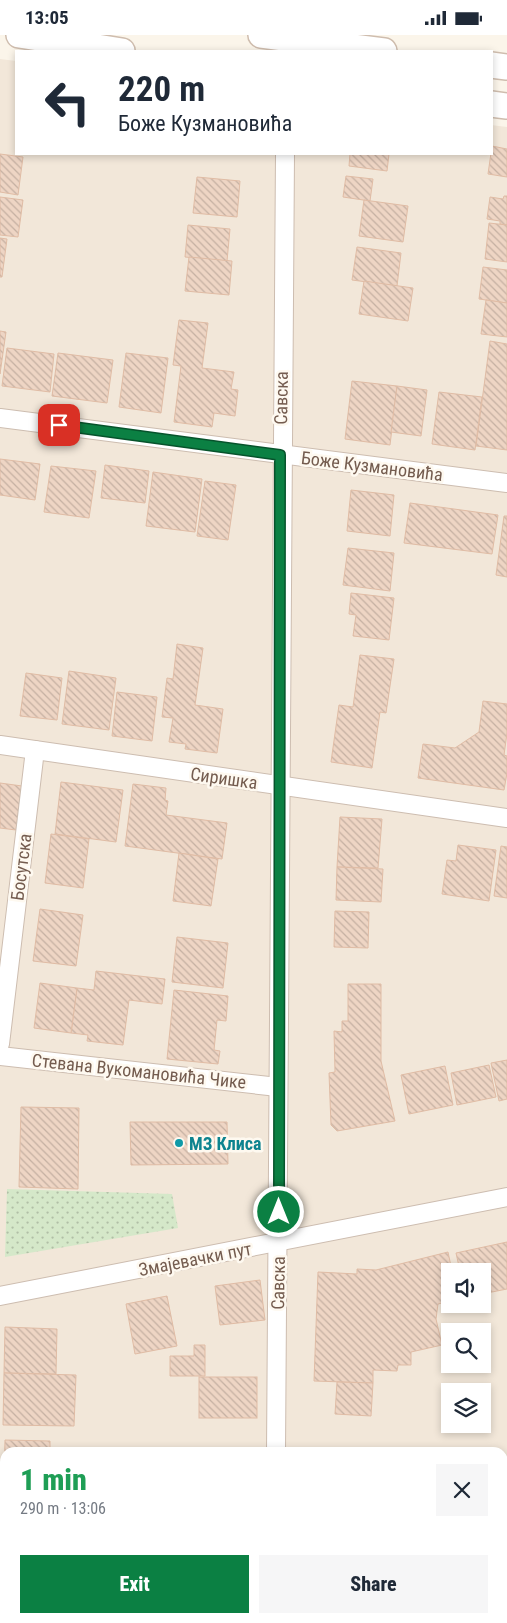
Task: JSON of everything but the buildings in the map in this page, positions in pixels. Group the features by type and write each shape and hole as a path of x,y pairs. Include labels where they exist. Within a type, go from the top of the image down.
{"main road":[{"path":"19,35 116,50"},
{"path":"261,35 289,45 368,50"},
{"path":"493,65 507,67"},
{"path":"493,104 507,106"}],"street":[{"name":"Савска","path":"276,1447 279,1243 280,455 284,155"},
{"name":"Боже Кузмановића","path":"0,418 507,483"},
{"name":"Сиришка","path":"0,745 507,818"},
{"name":"Босутска","path":"0,1044 35,750"},
{"name":"Стевана Вукомановића Чике","path":"0,1056 278,1087"},
{"name":"Змајевачки пут","path":"0,1296 507,1197"}],"shaded area":[{"path":"0,59 15,61 15,155 493,155 493,125 507,127 507,1447 0,1447"}],"green space":[{"path":"7,1189 172,1194 178,1228 5,1257"}],"place":[{"name":"МЗ Клиса","path":"179,1143"}],"route":[{"path":"59,425 280,455 279,1212"}]}
